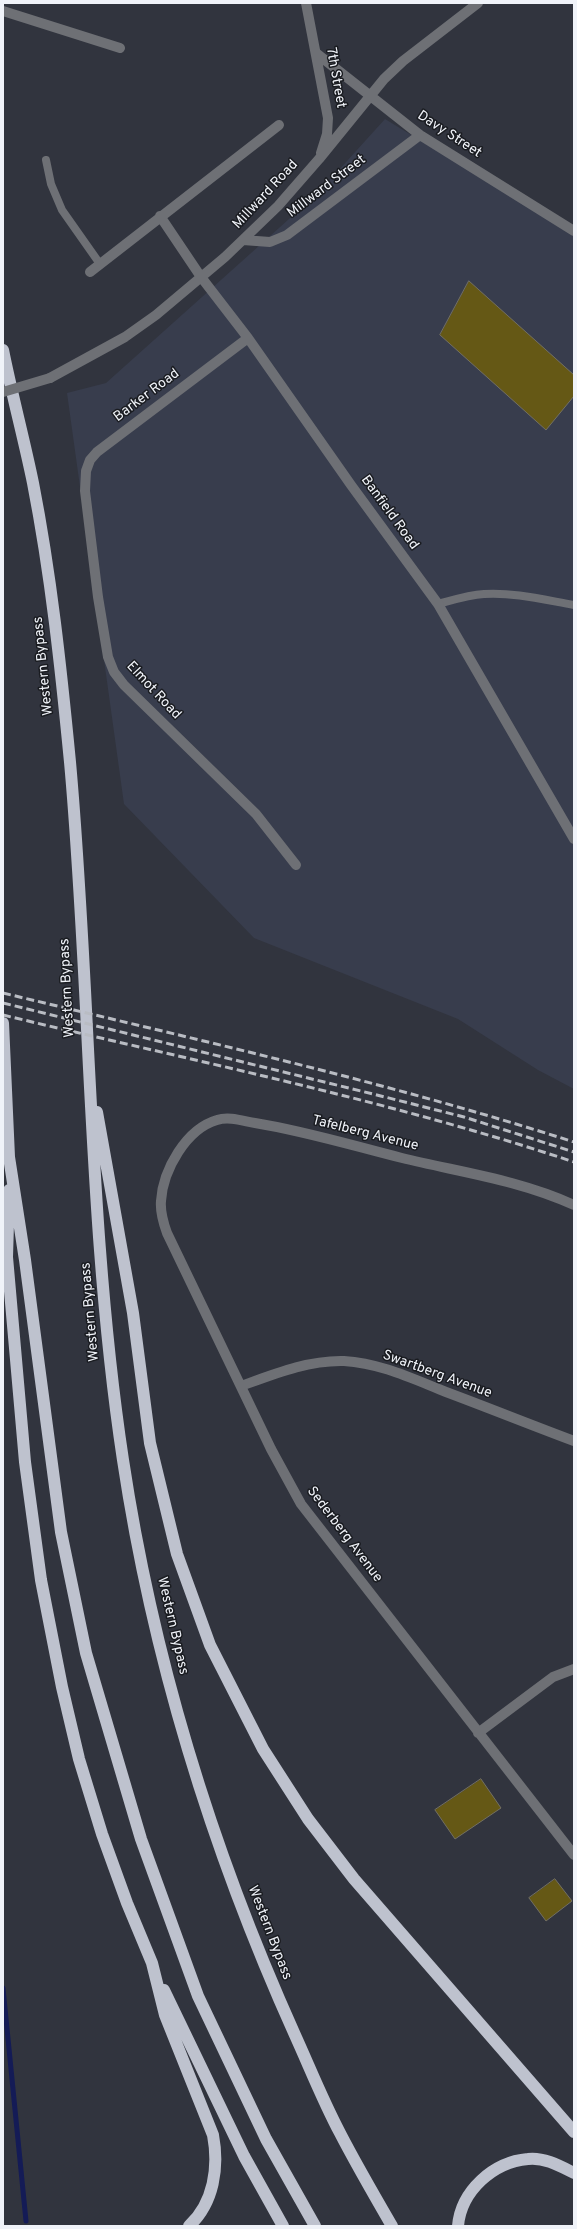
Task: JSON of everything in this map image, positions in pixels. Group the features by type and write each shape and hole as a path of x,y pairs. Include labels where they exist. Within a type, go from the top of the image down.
{"highway":[{"name":"Western Bypass","path":"3,350 33,486 51,598 71,785 96,1200 110,1356 123,1461 140,1559 165,1666 189,1755 264,1966 338,2129 392,2226"},
{"path":"3,1023 9,1157 7,1257 26,1462 41,1580 62,1687 80,1758 110,1854 152,1963 244,2156 283,2226"},
{"path":"87,1052 133,1313 150,1443 177,1554 210,1645 263,1749 308,1819 354,1879 574,2132"},
{"path":"9,1157 25,1260 60,1532 86,1653 141,1839 198,1996 266,2139 316,2226"},
{"path":"152,1963 165,2015 211,2128 216,2149 215,2173 209,2196 199,2214 189,2226"},
{"path":"458,2226 459,2218 474,2186 500,2167 528,2159 546,2161 574,2173"}],"street":[{"name":"7th Street","path":"306,3 328,118 327,134 319,159"},
{"name":"Millward Road","path":"3,392 50,378 125,337 156,315 202,277 278,206 319,159 369,96 403,61 478,3"},
{"path":"3,11 120,48"},
{"name":"Davy Street","path":"316,53 420,135 574,231"},
{"path":"90,272 160,216 279,125"},
{"name":"Millward Street","path":"243,240 270,242 287,235 420,135"},
{"name":"Banfield Road","path":"160,216 351,485 438,604 574,839"},
{"name":"Barker Road","path":"85,491 86,471 90,460 97,452 248,338"},
{"name":"Elmot Road","path":"85,491 98,597 108,657 114,672 124,685 256,814 296,865"},
{"name":"Tafelberg Avenue","path":"169,1170 183,1146 201,1127 217,1120 233,1119 280,1127 489,1178 556,1197 574,1205"},
{"name":"Sederberg Avenue","path":"169,1170 161,1201 162,1218 167,1233 271,1449 301,1504 574,1856"},
{"name":"Swartberg Avenue","path":"241,1386 290,1368 344,1361 359,1363 399,1373 574,1441"},
{"path":"478,1733 553,1677 574,1669"}],"lane":[{"path":"46,160 51,184 62,210 100,264"},
{"path":"438,604 462,597 484,594 503,594 574,605"}],"shaded area":[{"path":"385,119 574,234 574,1089 538,1070 458,1019 254,938 124,804 67,393 106,383 318,193"}],"building":[{"path":"469,281 574,375 574,396 546,430 440,335"},
{"path":"481,1779 501,1808 455,1839 435,1810"},
{"path":"555,1879 572,1901 546,1921 529,1898"}],"waterway":[{"path":"3,1988 26,2221"}],"railway":[{"path":"3,993 290,1062 433,1100 574,1142"},
{"path":"3,1003 464,1117 574,1152"},
{"path":"3,1015 362,1100 433,1119 574,1162"}]}
